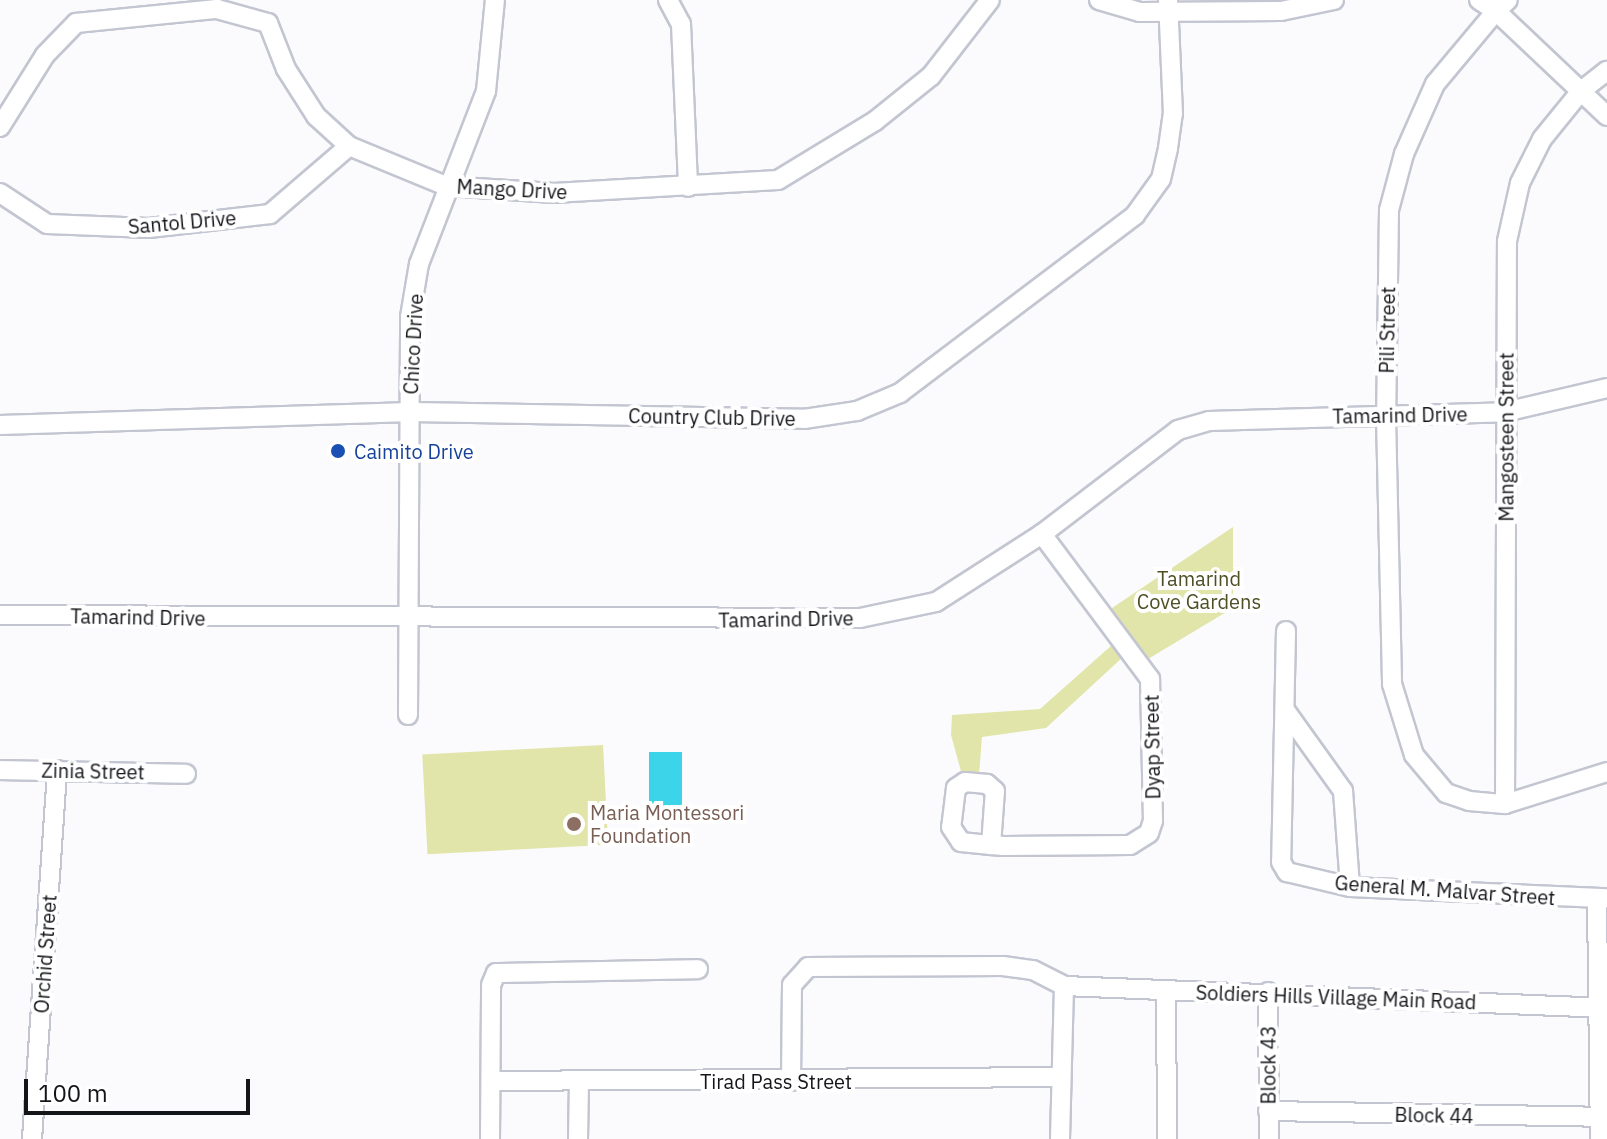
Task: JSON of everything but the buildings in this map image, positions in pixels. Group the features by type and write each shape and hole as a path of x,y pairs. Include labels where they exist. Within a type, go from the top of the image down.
{"street":[{"name":"Chico Drive","path":"411,412 410,317 419,264 446,186 486,91 495,0"},
{"path":"668,0 681,24 688,187"},
{"name":"Mango Drive","path":"0,127 45,55 76,23 217,9 268,23 286,69 316,116 349,146 446,186 554,193 778,180 824,154 931,76 990,0"},
{"path":"1099,0 1140,12 1168,4 1281,11 1334,0"},
{"path":"1479,0 1502,5 1607,116"},
{"name":"Country Club Drive","path":"0,425 411,412 804,419 857,411 900,393 1135,215 1161,179 1173,114 1168,4"},
{"name":"Pili Street","path":"1502,5 1435,84 1404,154 1389,210 1387,618 1392,684 1403,727 1428,777 1446,793 1505,804 1607,772"},
{"name":"Mangosteen Street","path":"1505,804 1507,241 1520,183 1542,139 1581,91 1607,71"},
{"name":"Santol Drive","path":"0,193 47,224 149,228 270,214 349,146"},
{"name":"Tamarind Drive","path":"0,615 407,621 860,618 936,602 1042,534 1178,430 1245,417 1386,417 1505,412 1607,388"},
{"path":"408,715 411,412"},
{"name":"Dyap Street","path":"991,845 1130,845 1149,833 1153,821 1150,679 1042,534"},
{"name":"General M. Malvar Street","path":"1286,631 1283,868 1294,876 1350,887 1602,899"},
{"path":"1285,710 1343,791 1350,887"},
{"name":"Zinia Street","path":"0,770 186,774"},
{"name":"Orchid Street","path":"32,1139 57,770"},
{"path":"1600,1139 1603,1117 1602,899"},
{"path":"791,1081 792,985 808,967 1003,966 1033,970 1064,986 1060,1139"},
{"path":"490,1139 491,985 496,973 698,969"},
{"name":"Soldiers Hills Village Main Road","path":"1064,986 1601,1008"},
{"path":"1166,990 1167,1139"},
{"name":"Block 43","path":"1268,992 1269,1139"},
{"name":"Tirad Pass Street","path":"491,1081 1061,1077"},
{"path":"578,1139 579,1082"},
{"name":"Block 44","path":"1268,1111 1603,1117"}],"green space":[{"name":"Tamarind Cove Gardens","path":"1233,527 1233,608 1148,659 1109,610"},
{"path":"1112,645 1123,657 1046,728 982,737 979,775 962,775 951,735 952,715 1040,709"},
{"path":"603,745 608,845 427,854 422,754"}],"water":[{"path":"649,752 682,752 682,808 649,808"}],"place":[{"name":"Caimito Drive","path":"338,451"},
{"name":"Maria Montessori Foundation","path":"574,824"}]}
